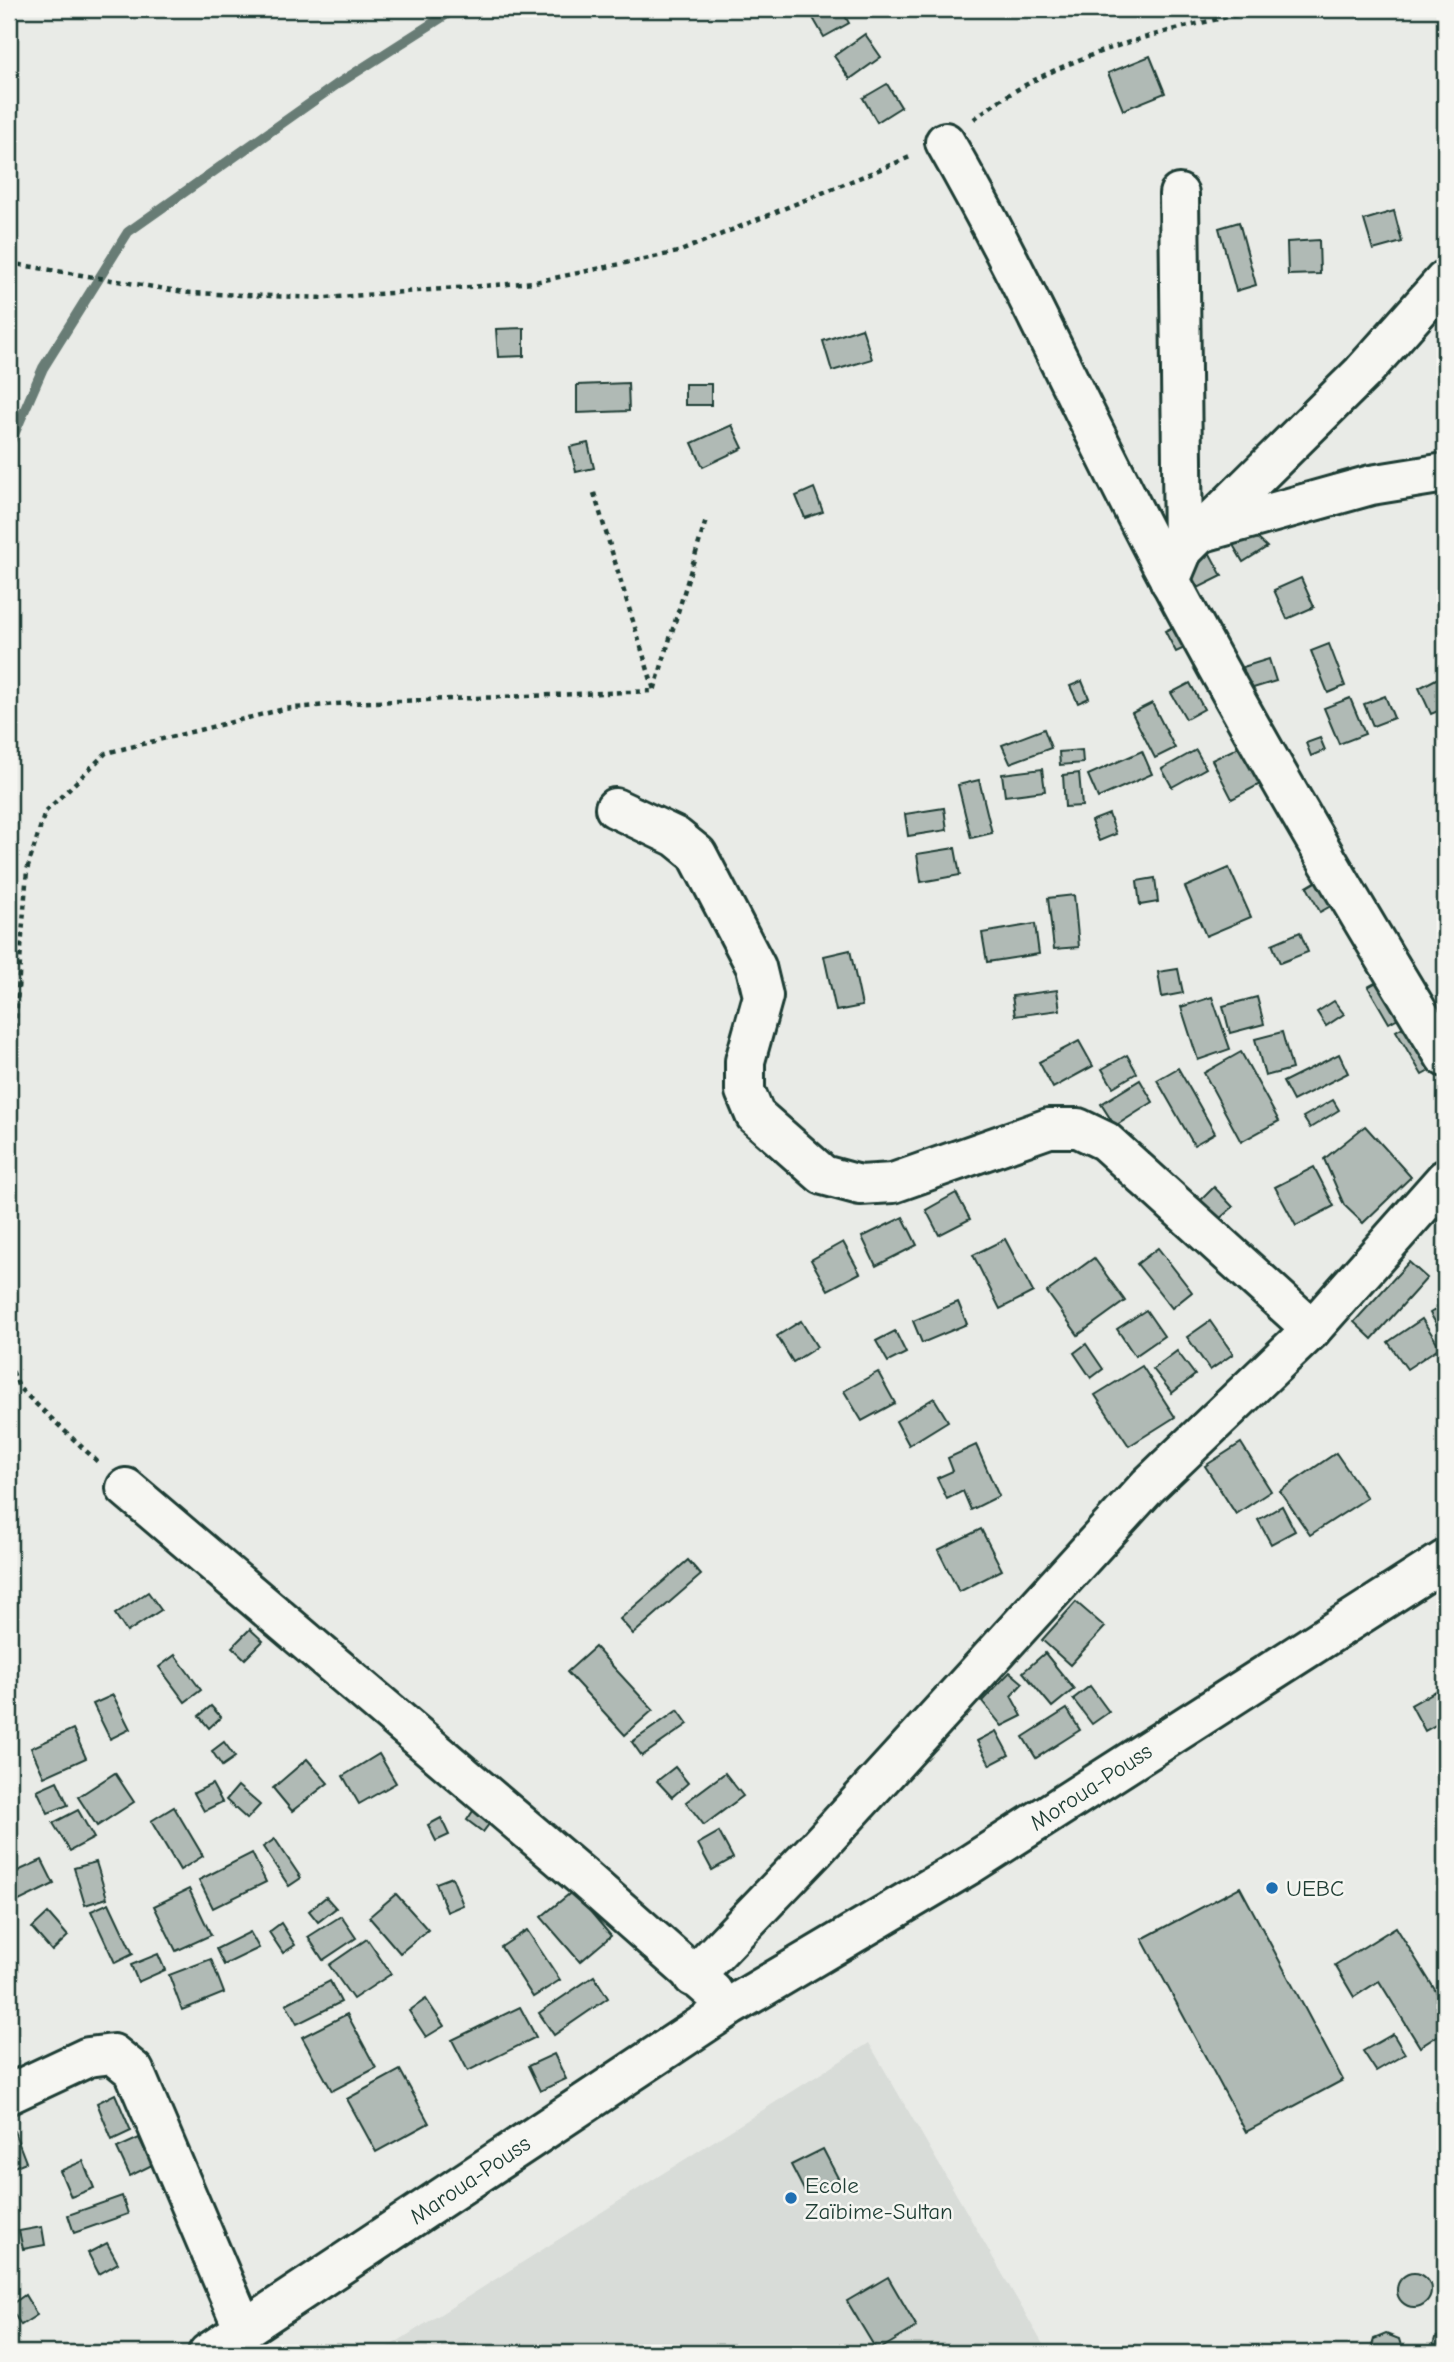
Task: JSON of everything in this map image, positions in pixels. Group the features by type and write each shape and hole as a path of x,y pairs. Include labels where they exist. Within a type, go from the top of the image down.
{"street":[{"path":"945,142 998,234 1039,315 1069,386 1185,554 1376,944 1445,1057"},
{"path":"1180,194 1185,554"},
{"path":"1185,554 1362,373 1445,280"},
{"path":"1185,554 1371,485 1445,473"},
{"path":"615,808 676,837 697,854 756,967 763,996 745,1061 745,1091 755,1115 823,1175 860,1185 893,1183 1049,1128 1078,1128 1105,1141 1312,1329"},
{"path":"693,1977 816,1849 1148,1486 1312,1329 1445,1179"},
{"path":"127,1488 585,1879 693,1977 731,2006"},
{"name":"Moroua-Pouss","path":"731,2006 970,1865 1445,1560"},
{"name":"Maroua-Pouss","path":"208,2353 731,2006"},
{"path":"9,2094 88,2057 113,2054 134,2071 244,2330"}],"path":[{"path":"9,263 190,293 298,297 398,294 535,282 678,252 945,142 1016,91 1090,56 1176,27 1265,9"},
{"path":"594,493 654,691"},
{"path":"654,691 706,520"},
{"path":"9,1108 27,870 45,812 106,753 284,709 348,703 654,691"},
{"path":"9,1362 19,1388 127,1488"}],"shaded area":[{"name":"Ecole Zaïbime-Sultan","path":"869,2043 1048,2353 379,2353"}],"building":[{"path":"831,9 841,9 849,23 824,37 813,18"},
{"path":"865,34 881,57 850,79 834,56"},
{"path":"1150,56 1165,93 1123,110 1108,73"},
{"path":"887,84 901,107 877,122 863,98"},
{"path":"1394,211 1402,242 1373,250 1364,220"},
{"path":"1239,222 1256,285 1236,291 1219,228"},
{"path":"1319,240 1320,274 1288,275 1287,242"},
{"path":"524,328 524,356 498,357 496,329"},
{"path":"862,328 872,359 832,371 823,341"},
{"path":"628,383 629,411 577,413 577,385"},
{"path":"685,384 711,384 711,405 685,405"},
{"path":"732,425 743,448 703,467 692,443"},
{"path":"588,443 594,468 576,472 570,447"},
{"path":"814,488 823,512 805,518 796,496"},
{"path":"1254,535 1267,547 1243,562 1233,545"},
{"path":"1209,552 1222,576 1196,589 1184,564"},
{"path":"1301,578 1314,607 1287,619 1274,590"},
{"path":"1183,622 1193,644 1176,652 1165,631"},
{"path":"1329,644 1345,686 1328,693 1311,651"},
{"path":"1269,659 1276,681 1250,689 1243,667"},
{"path":"1438,678 1445,694 1445,708 1431,714 1419,688"},
{"path":"1082,681 1089,698 1078,703 1070,686"},
{"path":"1190,683 1204,709 1186,719 1171,693"},
{"path":"1385,696 1394,718 1373,726 1364,704"},
{"path":"1350,698 1365,734 1339,744 1324,708"},
{"path":"1152,703 1175,748 1155,758 1132,713"},
{"path":"1044,729 1051,748 1010,763 1002,745"},
{"path":"1320,738 1325,750 1311,756 1306,743"},
{"path":"1245,744 1264,782 1232,799 1212,760"},
{"path":"1082,750 1083,763 1060,765 1059,752"},
{"path":"1196,750 1206,768 1172,787 1162,769"},
{"path":"1142,751 1152,774 1098,798 1088,775"},
{"path":"1042,769 1045,791 1005,796 1002,774"},
{"path":"1079,773 1082,806 1065,807 1063,775"},
{"path":"979,780 992,833 971,838 958,785"},
{"path":"944,808 947,830 908,836 905,814"},
{"path":"1109,814 1116,834 1099,841 1091,821"},
{"path":"955,848 960,875 921,882 917,854"},
{"path":"1229,868 1251,917 1206,936 1185,887"},
{"path":"1324,877 1338,902 1320,912 1307,887"},
{"path":"1155,878 1158,902 1140,905 1137,881"},
{"path":"1074,895 1079,947 1054,949 1048,898"},
{"path":"1035,924 1039,954 987,962 982,933"},
{"path":"1300,932 1308,952 1280,963 1272,944"},
{"path":"850,950 862,1006 836,1011 824,956"},
{"path":"1178,969 1183,993 1162,997 1158,972"},
{"path":"1386,977 1407,1013 1389,1023 1368,987"},
{"path":"1057,990 1060,1010 1015,1016 1012,996"},
{"path":"1212,997 1230,1049 1198,1060 1181,1007"},
{"path":"1257,997 1264,1024 1230,1033 1223,1006"},
{"path":"1334,1001 1344,1014 1326,1026 1317,1012"},
{"path":"1414,1021 1440,1065 1422,1075 1396,1031"},
{"path":"1282,1032 1292,1069 1265,1076 1255,1039"},
{"path":"1079,1041 1093,1066 1053,1088 1039,1062"},
{"path":"1241,1052 1279,1121 1241,1142 1204,1073"},
{"path":"1339,1054 1348,1073 1293,1101 1283,1082"},
{"path":"1127,1055 1137,1073 1113,1087 1102,1069"},
{"path":"1178,1068 1215,1133 1194,1145 1157,1080"},
{"path":"1140,1080 1153,1102 1115,1126 1101,1104"},
{"path":"1333,1100 1339,1110 1310,1128 1303,1117"},
{"path":"1365,1126 1411,1177 1363,1223 1344,1205 1324,1159"},
{"path":"1314,1167 1334,1206 1296,1226 1275,1187"},
{"path":"1214,1187 1233,1207 1218,1220 1200,1201"},
{"path":"956,1193 970,1219 939,1235 926,1210"},
{"path":"903,1217 917,1245 876,1266 862,1237"},
{"path":"1005,1239 1033,1292 1000,1309 973,1255"},
{"path":"843,1242 860,1273 828,1290 811,1260"},
{"path":"1158,1248 1192,1292 1172,1308 1137,1264"},
{"path":"1094,1258 1125,1301 1078,1335 1047,1292"},
{"path":"1409,1262 1427,1278 1372,1339 1354,1322"},
{"path":"958,1302 967,1324 922,1343 913,1321"},
{"path":"1445,1304 1445,1339 1430,1313"},
{"path":"1146,1310 1164,1336 1135,1356 1117,1329"},
{"path":"1422,1319 1440,1347 1407,1369 1388,1342"},
{"path":"801,1321 817,1347 793,1362 777,1336"},
{"path":"1210,1321 1233,1354 1210,1370 1187,1337"},
{"path":"895,1331 906,1353 888,1362 876,1341"},
{"path":"1086,1344 1103,1369 1091,1378 1074,1353"},
{"path":"1177,1351 1195,1375 1172,1393 1153,1369"},
{"path":"1142,1366 1175,1417 1129,1446 1095,1395"},
{"path":"878,1372 895,1403 862,1421 844,1391"},
{"path":"934,1398 948,1421 909,1445 896,1421"},
{"path":"1241,1443 1271,1491 1236,1514 1205,1466"},
{"path":"976,1445 999,1496 971,1510 963,1491 947,1499 937,1478 953,1471 948,1458"},
{"path":"1336,1453 1367,1498 1310,1535 1280,1491"},
{"path":"1282,1506 1295,1531 1271,1544 1258,1520"},
{"path":"981,1529 1002,1570 959,1592 938,1550"},
{"path":"688,1560 701,1575 633,1634 620,1619"},
{"path":"148,1592 161,1610 127,1632 115,1614"},
{"path":"1076,1602 1105,1627 1070,1665 1042,1640"},
{"path":"250,1629 263,1641 245,1659 232,1647"},
{"path":"595,1647 653,1710 625,1735 567,1672"},
{"path":"1045,1653 1074,1689 1052,1707 1023,1672"},
{"path":"175,1655 201,1690 185,1702 159,1667"},
{"path":"1010,1672 1023,1683 1011,1696 1022,1716 1002,1726 982,1701"},
{"path":"1090,1686 1109,1712 1092,1724 1073,1699"},
{"path":"1445,1686 1445,1720 1425,1731 1411,1705"},
{"path":"113,1695 130,1729 110,1739 93,1704"},
{"path":"211,1706 221,1717 209,1728 199,1716"},
{"path":"1067,1709 1080,1730 1036,1758 1023,1737"},
{"path":"678,1710 688,1724 642,1756 632,1742"},
{"path":"73,1729 86,1758 44,1777 31,1748"},
{"path":"996,1731 1009,1755 990,1765 977,1741"},
{"path":"224,1742 235,1757 222,1766 212,1751"},
{"path":"379,1754 396,1783 359,1804 343,1776"},
{"path":"307,1759 328,1783 292,1811 273,1788"},
{"path":"675,1767 688,1783 672,1797 657,1781"},
{"path":"115,1773 134,1802 97,1826 78,1797"},
{"path":"725,1773 743,1796 704,1825 686,1802"},
{"path":"57,1781 68,1805 48,1813 37,1790"},
{"path":"212,1784 222,1802 204,1811 194,1793"},
{"path":"238,1786 260,1805 247,1819 226,1800"},
{"path":"174,1807 203,1856 180,1870 151,1821"},
{"path":"475,1808 492,1820 483,1832 467,1820"},
{"path":"78,1810 94,1838 70,1851 53,1823"},
{"path":"441,1818 449,1835 436,1841 428,1825"},
{"path":"719,1832 733,1858 712,1870 698,1844"},
{"path":"275,1839 301,1878 289,1886 263,1847"},
{"path":"252,1853 266,1882 213,1908 199,1880"},
{"path":"42,1860 54,1884 17,1902 9,1885 9,1875"},
{"path":"96,1862 107,1898 85,1905 74,1868"},
{"path":"452,1877 463,1905 447,1912 436,1883"},
{"path":"1240,1887 1343,2080 1246,2132 1142,1939"},
{"path":"189,1889 211,1935 176,1951 154,1906"},
{"path":"573,1891 611,1936 580,1962 541,1917"},
{"path":"396,1894 428,1930 400,1953 369,1917"},
{"path":"326,1897 336,1908 318,1922 309,1911"},
{"path":"109,1903 133,1954 115,1963 91,1911"},
{"path":"48,1913 68,1936 52,1951 32,1928"},
{"path":"341,1916 356,1938 323,1960 308,1937"},
{"path":"281,1923 295,1945 283,1953 269,1932"},
{"path":"1396,1927 1445,2006 1445,2031 1420,2047 1379,1981 1354,1997 1335,1965"},
{"path":"527,1930 560,1980 533,1997 501,1947"},
{"path":"250,1932 259,1948 224,1965 216,1949"},
{"path":"367,1939 391,1974 353,1999 329,1965"},
{"path":"158,1954 165,1970 138,1982 131,1965"},
{"path":"211,1959 224,1993 182,2010 169,1975"},
{"path":"594,1976 608,1998 554,2035 539,2013"},
{"path":"330,1981 341,2002 297,2024 286,2004"},
{"path":"426,1999 444,2026 426,2037 409,2011"},
{"path":"520,2007 536,2037 468,2071 452,2040"},
{"path":"347,2014 376,2068 332,2091 302,2037"},
{"path":"1393,2034 1405,2054 1376,2071 1363,2051"},
{"path":"554,2054 566,2079 540,2091 528,2066"},
{"path":"400,2070 429,2123 376,2152 347,2099"},
{"path":"115,2094 131,2131 112,2140 97,2103"},
{"path":"9,2118 26,2162 9,2169"},
{"path":"139,2138 152,2165 130,2176 117,2148"},
{"path":"823,2149 838,2178 806,2194 791,2165"},
{"path":"83,2161 94,2188 71,2197 60,2171"},
{"path":"122,2196 128,2214 74,2233 68,2215"},
{"path":"42,2227 45,2245 23,2249 19,2231"},
{"path":"107,2243 118,2263 99,2274 88,2253"},
{"path":"1414,2273 1426,2278 1431,2290 1426,2302 1414,2307 1402,2302 1397,2290 1402,2278"},
{"path":"888,2277 917,2327 877,2351 847,2301"},
{"path":"25,2295 37,2315 21,2325 9,2306"},
{"path":"1445,2333 1445,2353 1431,2353 1435,2338"},
{"path":"1386,2334 1399,2339 1403,2353 1370,2353 1374,2339"}],"waterway":[{"path":"9,446 43,368 128,232 336,85 455,9"}],"place":[{"name":"UEBC","path":"1272,1888"},
{"name":"Ecole Zaïbime-Sultan","path":"791,2198"}]}
